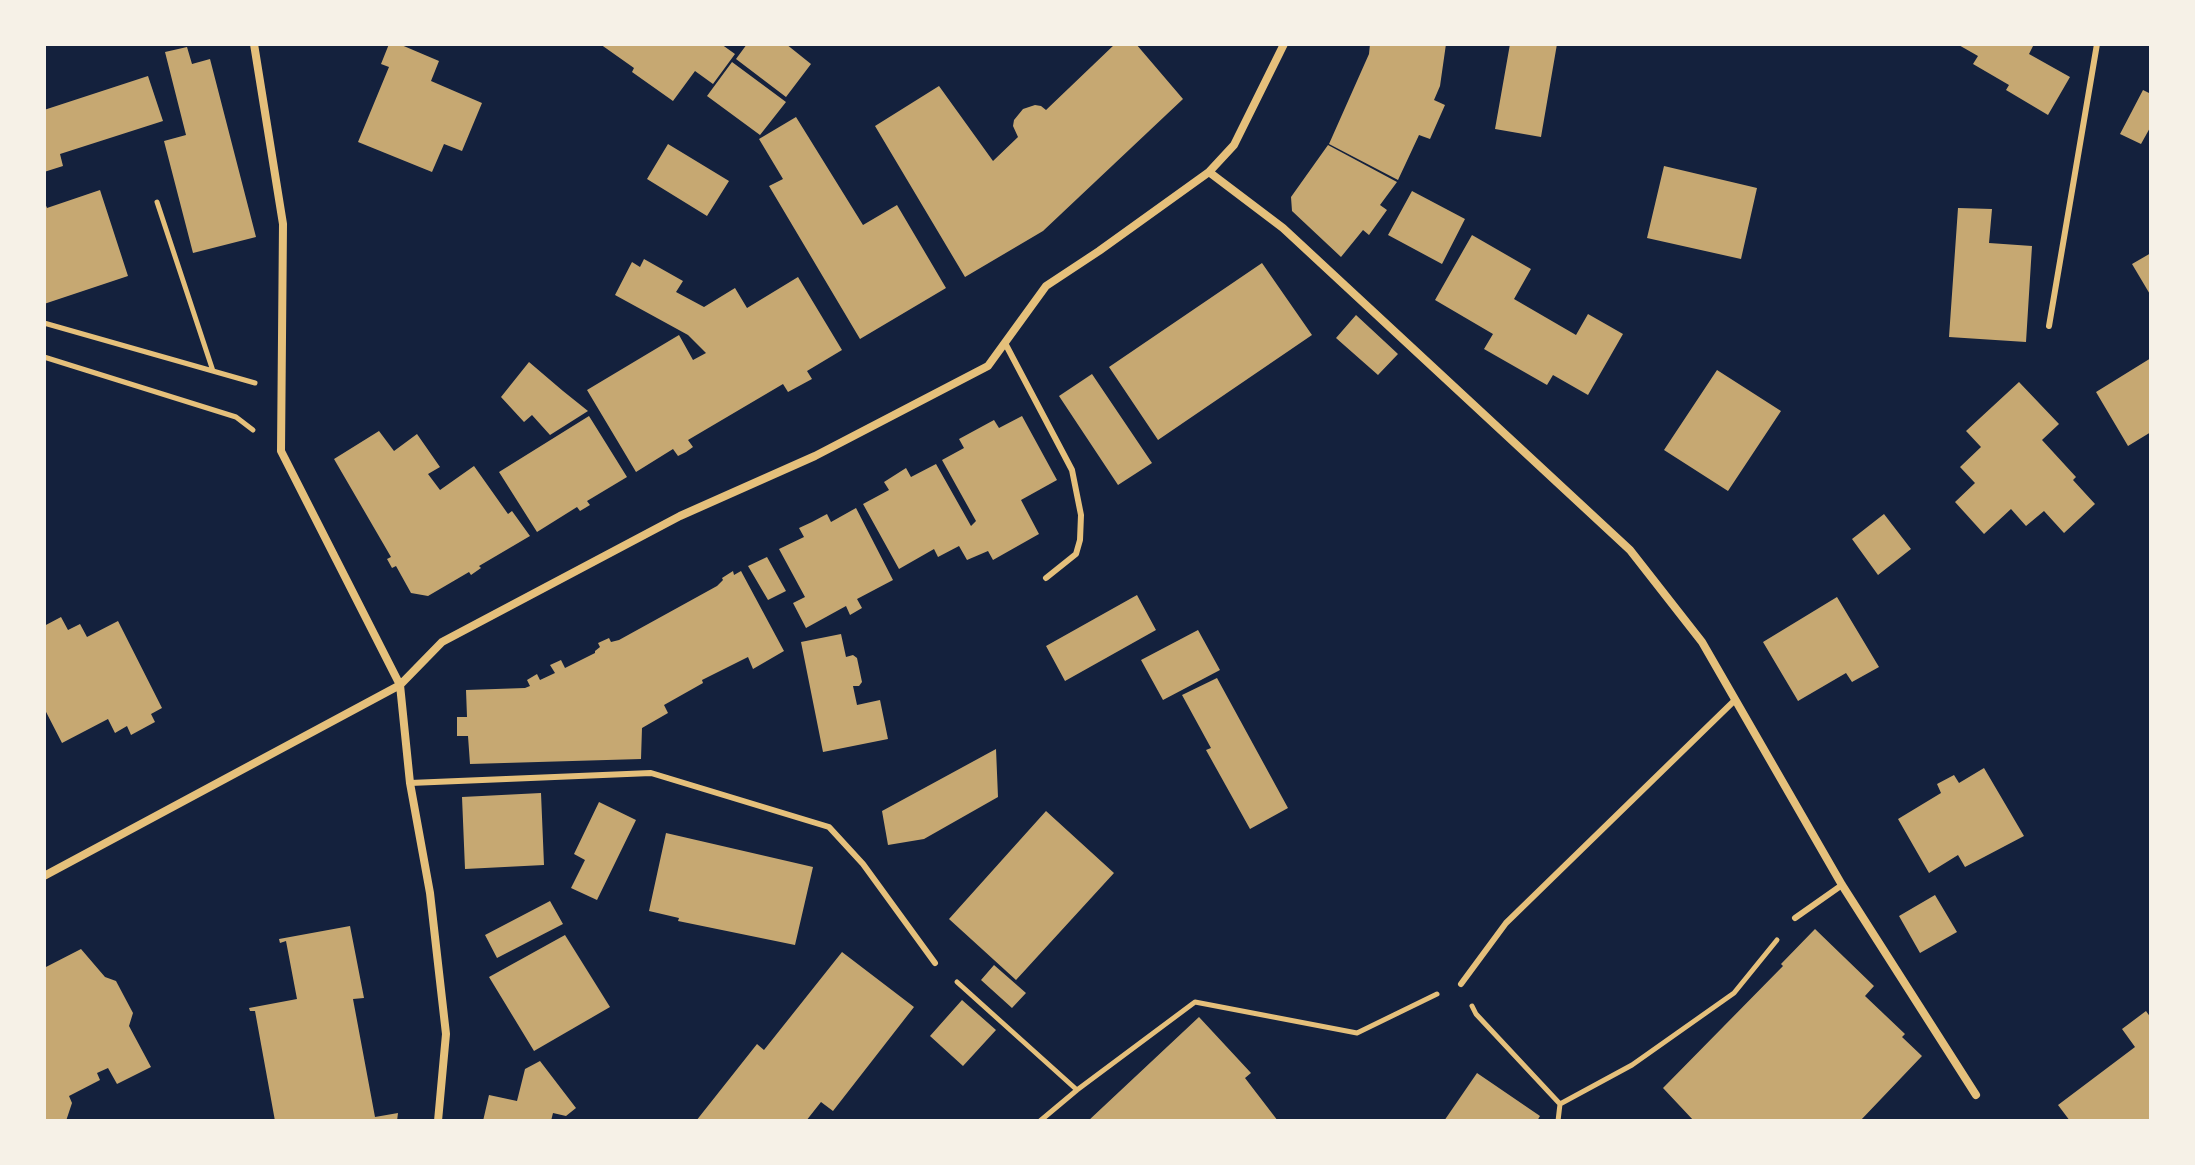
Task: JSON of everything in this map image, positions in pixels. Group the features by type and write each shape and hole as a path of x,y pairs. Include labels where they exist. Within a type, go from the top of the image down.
{"street":[{"path":"254,44 283,224 281,451 400,685 410,783 430,893 446,1034 438,1121"},
{"path":"44,876 400,685 442,642 680,516 815,456 988,366 1046,286 1209,172 1234,145 1284,44"},
{"path":"1209,172 1283,228 1630,550 1702,642 1842,885 1976,1095"}],"lane":[{"path":"2049,326 2097,44"},
{"path":"1005,343 1072,470 1081,515 1076,554 1046,578"},
{"path":"1461,984 1506,923 1735,700"},
{"path":"410,783 651,773 829,827 863,864 935,963"},
{"path":"1795,918 1842,885"}],"path":[{"path":"157,202 213,371"},
{"path":"44,323 281,390"},
{"path":"44,357 236,417 281,451"},
{"path":"1560,1104 1632,1065 1734,993 1795,918"},
{"path":"1040,1121 1195,1002 1357,1033 1461,984 1476,1014 1560,1104 1558,1121"},
{"path":"969,993 1077,1090"}],"building":[{"path":"389,44 399,44 439,61 431,81 482,103 462,151 444,144 432,172 358,142 389,67 381,64"},
{"path":"600,44 721,44 735,54 713,84 695,71 673,101"},
{"path":"747,44 786,44 811,64 786,97 736,59"},
{"path":"1115,44 1136,44 1183,99 1043,231 965,277 875,126 939,86 993,161 1018,137 1014,120 1023,109 1035,105 1046,110"},
{"path":"1370,44 1446,44 1440,86 1434,100 1445,105 1430,139 1419,135 1398,180 1329,144 1369,54"},
{"path":"1510,44 1557,44 1541,137 1495,129"},
{"path":"1957,44 2034,44 2029,54 2070,77 2048,115 2006,90 2009,85 1973,64 1978,56"},
{"path":"187,47 192,64 210,59 256,237 193,253 164,141 186,135 165,52"},
{"path":"732,62 786,102 760,135 707,96"},
{"path":"148,76 163,121 60,154 63,166 44,172 44,110"},
{"path":"2143,90 2151,94 2151,126 2141,144 2120,134"},
{"path":"796,117 863,225 897,205 946,288 860,339 769,186 783,179 759,139"},
{"path":"668,144 729,181 707,216 647,179"},
{"path":"1328,145 1397,182 1380,205 1387,210 1369,235 1363,230 1341,257 1292,211 1291,197"},
{"path":"1664,166 1757,188 1741,259 1647,238"},
{"path":"100,190 128,276 44,304 44,201 47,208"},
{"path":"1412,191 1465,219 1442,264 1388,235"},
{"path":"1958,208 1992,209 1989,243 2032,246 2026,342 1949,337"},
{"path":"1472,235 1531,269 1514,299 1576,335 1588,314 1623,334 1588,395 1553,375 1547,385 1484,349 1493,334 1435,300"},
{"path":"2151,253 2151,296 2132,264"},
{"path":"644,259 683,281 676,292 704,307 735,288 747,308 798,277 842,350 807,371 812,379 788,392 783,384 688,440 693,447 686,452 678,456 673,449 636,472 587,390 679,335 693,360 706,353 688,335 615,295 632,262 640,267"},
{"path":"1262,263 1312,335 1158,440 1109,367"},
{"path":"1356,315 1398,354 1378,375 1336,338"},
{"path":"2151,358 2151,432 2128,446 2096,392"},
{"path":"529,362 588,411 550,435 532,415 524,422 501,397"},
{"path":"1717,370 1781,411 1728,491 1664,450"},
{"path":"1092,374 1152,463 1118,485 1059,396"},
{"path":"2019,382 2059,424 2042,440 2076,477 2073,480 2095,504 2064,533 2044,511 2026,526 2011,509 1984,534 1955,502 1975,483 1960,467 1981,447 1966,431"},
{"path":"589,416 627,477 587,501 590,505 580,511 577,507 537,532 499,472"},
{"path":"1022,416 1057,480 1021,500 1039,534 993,560 988,551 967,560 959,546 938,557 934,549 899,569 863,504 889,490 884,482 906,468 911,477 936,464 971,526 976,521 942,460 964,448 959,439 994,420 999,428"},
{"path":"379,431 394,451 417,434 440,467 428,474 440,490 474,466 508,514 512,511 530,536 479,566 481,568 471,575 469,572 428,596 411,593 396,566 392,568 387,559 391,557 334,459"},
{"path":"856,508 893,580 857,599 862,608 850,615 846,606 806,628 793,603 805,597 779,549 804,537 799,528 827,514 831,522"},
{"path":"1884,514 1911,549 1878,575 1852,539"},
{"path":"767,557 786,591 768,600 748,566"},
{"path":"733,571 734,575 741,571 784,651 753,669 748,657 702,680 703,683 664,705 668,713 642,728 641,759 470,764 468,736 457,736 457,717 467,717 466,690 530,686 527,680 537,674 540,680 555,673 550,665 561,660 565,668 595,653 600,647 598,643 609,638 611,642 619,640 717,586 722,578"},
{"path":"1137,595 1156,630 1065,681 1046,646"},
{"path":"1837,597 1879,667 1852,682 1846,673 1798,701 1763,642"},
{"path":"61,617 68,630 80,624 87,637 118,621 162,708 151,714 155,722 131,735 127,726 115,733 108,719 62,743 44,708 44,626"},
{"path":"1198,630 1220,670 1163,700 1141,660"},
{"path":"841,634 846,657 853,655 857,658 862,682 859,686 853,686 857,705 880,700 888,739 823,752 801,642"},
{"path":"1217,678 1288,808 1250,829 1206,750 1211,748 1182,695"},
{"path":"996,749 998,797 924,839 888,845 882,811"},
{"path":"1984,768 2024,836 1965,867 1958,855 1929,873 1898,819 1941,793 1937,784 1954,775 1959,783"},
{"path":"541,793 544,865 465,869 462,797"},
{"path":"599,802 636,820 597,900 571,888 585,860 574,854"},
{"path":"1046,811 1114,873 1016,980 949,919"},
{"path":"666,833 813,867 795,945 678,921 679,918 649,911"},
{"path":"1935,895 1957,932 1920,953 1899,916"},
{"path":"550,901 563,924 497,958 485,935"},
{"path":"350,926 364,998 353,999 375,1117 398,1113 397,1121 275,1121 255,1011 249,1008 297,999 286,941 280,943 279,939"},
{"path":"1815,929 1874,986 1865,996 1905,1034 1902,1037 1922,1056 1860,1121 1694,1121 1663,1088 1783,966 1781,964"},
{"path":"565,935 610,1007 534,1051 489,977"},
{"path":"81,949 105,977 116,981 133,1013 129,1026 151,1067 117,1084 108,1068 97,1073 100,1080 69,1096 72,1103 66,1121 44,1121 44,968"},
{"path":"842,952 914,1007 833,1111 821,1102 806,1121 696,1121 757,1044 764,1050"},
{"path":"994,965 1026,993 1012,1008 981,980"},
{"path":"962,1000 996,1030 963,1066 930,1036"},
{"path":"2146,1011 2151,1018 2151,1121 2070,1121 2058,1105 2135,1047 2122,1029"},
{"path":"1199,1017 1251,1073 1245,1078 1278,1121 1088,1121"},
{"path":"540,1061 576,1108 566,1116 553,1113 551,1121 483,1121 489,1095 517,1101 525,1069"},
{"path":"1477,1073 1540,1116 1537,1121 1444,1121"}]}
